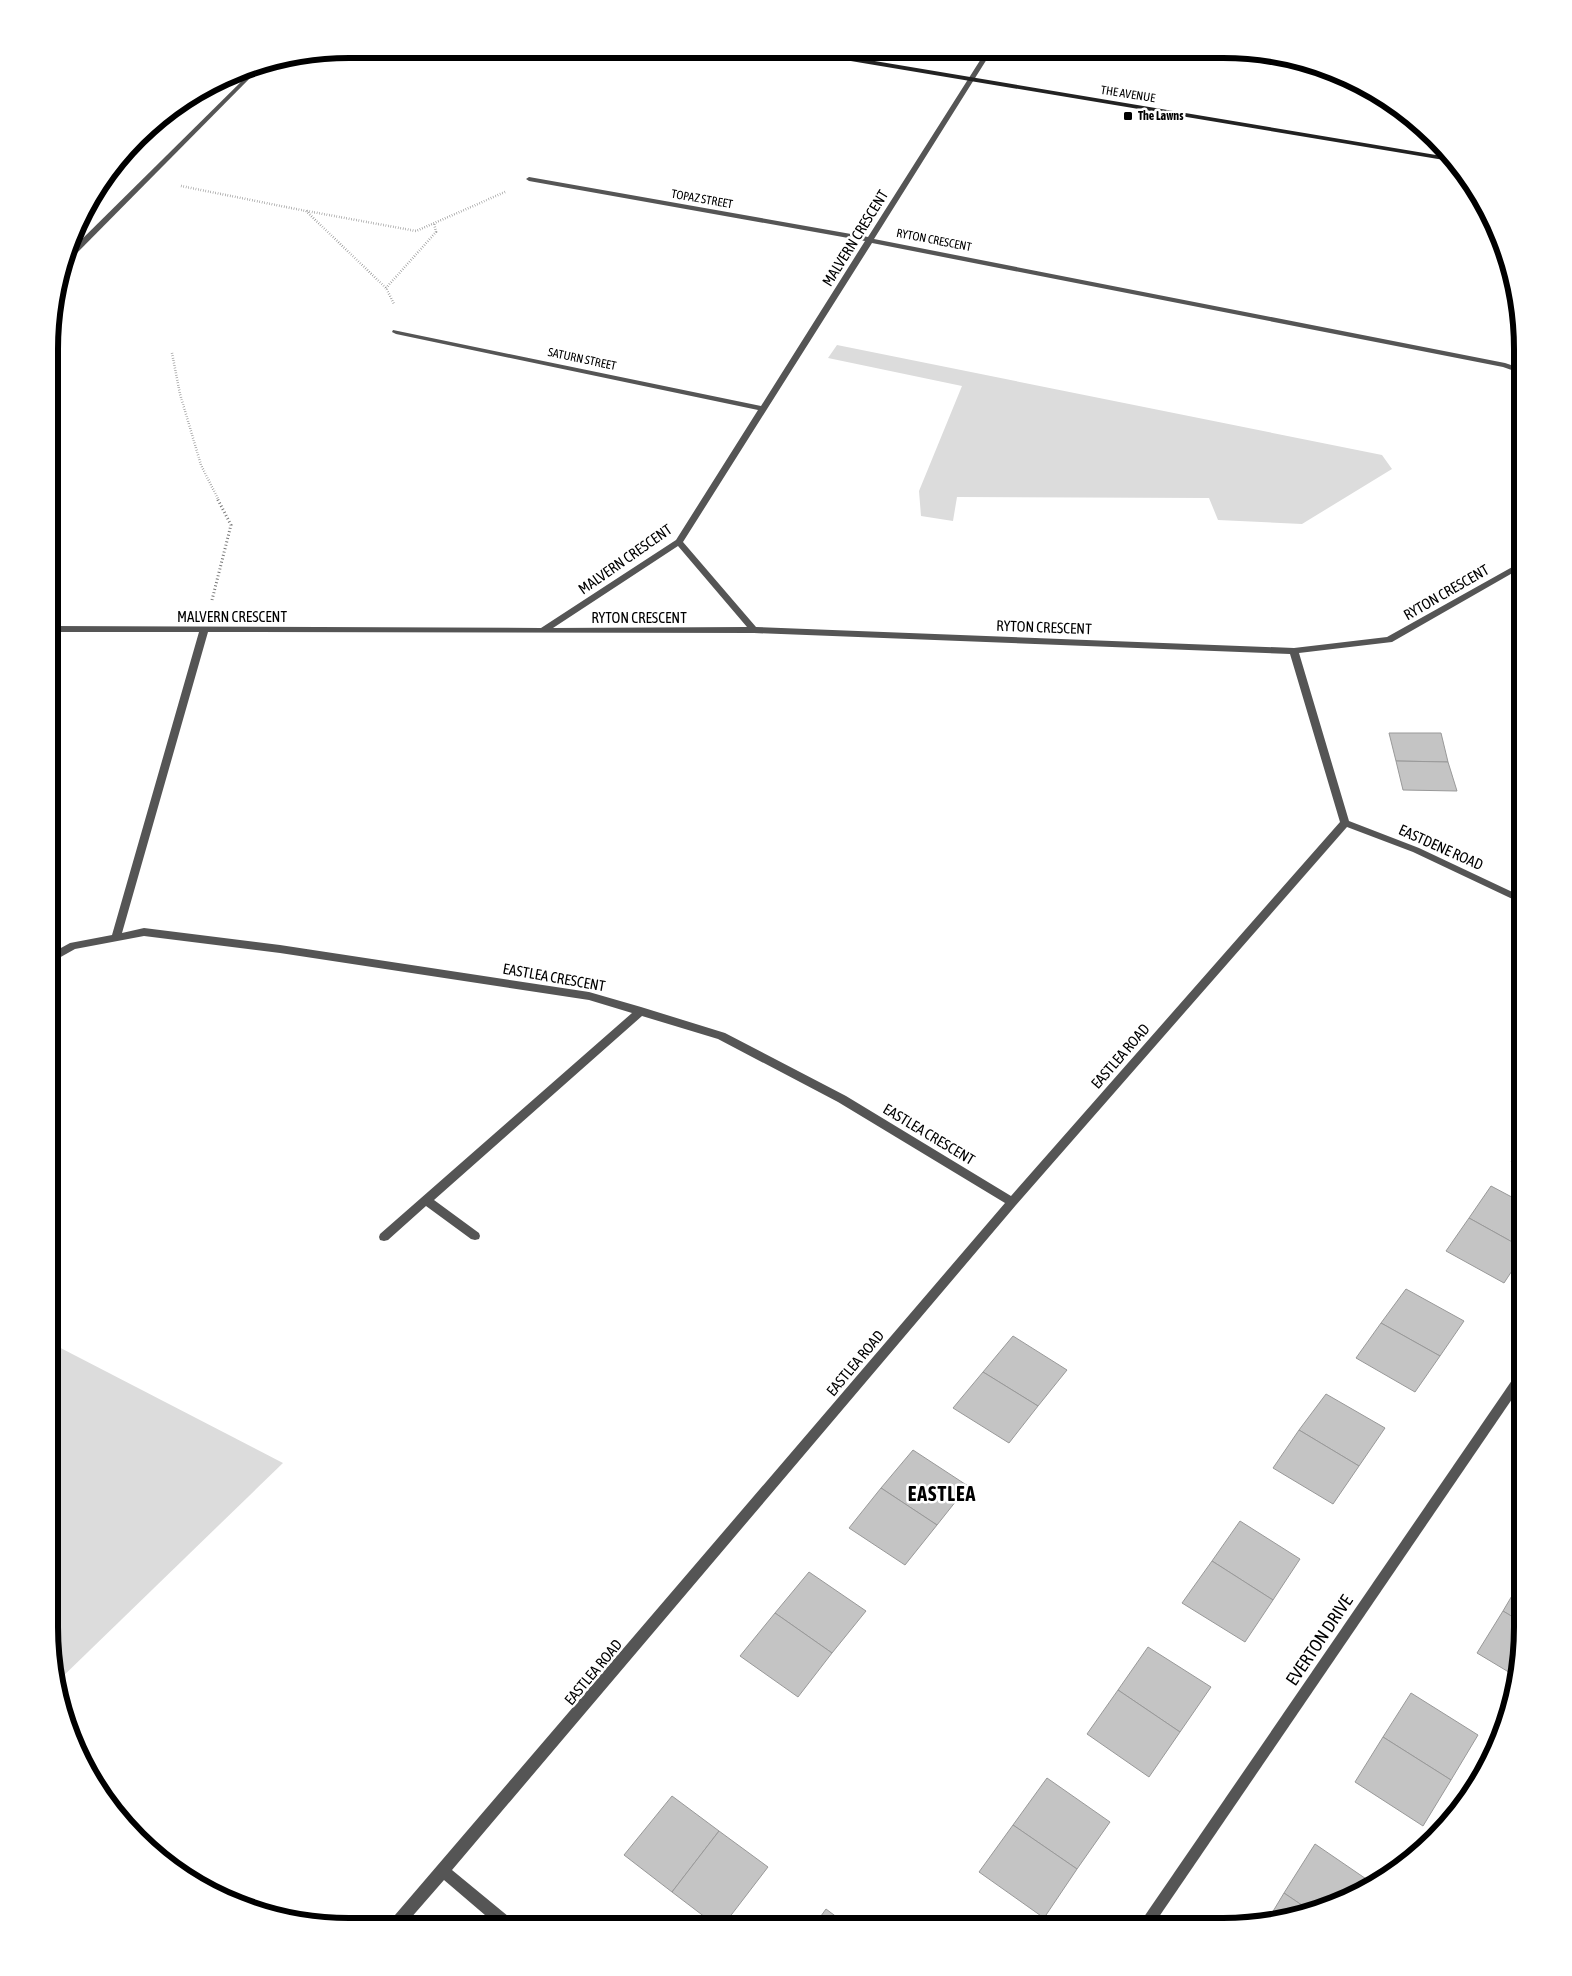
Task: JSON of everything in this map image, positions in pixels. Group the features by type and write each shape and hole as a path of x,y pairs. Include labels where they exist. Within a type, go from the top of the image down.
{"street":[{"name":"THE AVENUE","path":"843,58 1443,158"},
{"name":"MALVERN CRESCENT","path":"58,629 543,631 680,542 985,58"},
{"path":"74,252 253,74"},
{"name":"TOPAZ STREET","path":"531,180 870,240"},
{"name":"RYTON CRESCENT","path":"870,240 1505,365 1514,368"},
{"name":"SATURN STREET","path":"396,332 763,409"},
{"path":"680,542 754,630"},
{"name":"RYTON CRESCENT","path":"543,631 754,630 1294,651 1390,640 1514,569"},
{"path":"116,938 204,630"},
{"path":"1294,651 1345,823"},
{"name":"EASTDENE ROAD","path":"1345,823 1416,850 1514,897"},
{"name":"EASTLEA ROAD","path":"402,1918 1012,1202 1345,823"},
{"name":"EASTLEA CRESCENT","path":"58,954 73,946 144,932 280,949 589,996 721,1036 842,1100 1012,1202"},
{"path":"384,1237 641,1011"},
{"path":"426,1200 474,1236"},
{"name":"EVERTON DRIVE","path":"1150,1918 1514,1386"},
{"path":"443,1872 499,1918"}],"path":[{"path":"146,179 416,231 531,180"},
{"path":"306,211 386,288 407,334"},
{"path":"386,288 436,232 434,223"},
{"path":"172,352 180,394 201,465 231,525 204,630"}],"shaded area":[{"path":"837,345 1382,455 1392,469 1302,524 1218,520 1209,498 957,497 953,521 921,516 919,491 962,386 828,358"},
{"path":"58,1347 283,1463 62,1677 58,1646"}],"building":[{"path":"1389,733 1441,733 1448,762 1396,761"},
{"path":"1396,761 1448,762 1457,791 1403,790"},
{"path":"1491,1186 1514,1198 1514,1243 1469,1218"},
{"path":"1469,1218 1514,1243 1514,1268 1504,1283 1446,1251"},
{"path":"1406,1289 1464,1321 1440,1356 1381,1323"},
{"path":"1381,1323 1440,1356 1415,1392 1356,1358"},
{"path":"1013,1336 1067,1370 1038,1406 983,1372"},
{"path":"983,1372 1038,1406 1009,1443 953,1408"},
{"path":"1326,1394 1385,1428 1359,1466 1299,1430"},
{"path":"1299,1430 1359,1466 1333,1504 1273,1468"},
{"path":"913,1450 968,1486 937,1525 881,1488"},
{"path":"881,1488 937,1525 905,1565 849,1528"},
{"path":"1240,1521 1300,1559 1273,1600 1212,1561"},
{"path":"1212,1561 1273,1600 1245,1642 1182,1603"},
{"path":"809,1572 866,1611 832,1653 775,1613"},
{"path":"1514,1592 1514,1618 1503,1611"},
{"path":"1503,1611 1514,1618 1514,1646 1511,1673 1477,1653"},
{"path":"775,1613 832,1653 798,1697 740,1656"},
{"path":"1148,1647 1211,1687 1180,1732 1118,1690"},
{"path":"1118,1690 1180,1732 1149,1777 1087,1734"},
{"path":"1411,1693 1478,1735 1451,1780 1383,1737"},
{"path":"1383,1737 1451,1780 1423,1826 1355,1782"},
{"path":"1047,1778 1110,1822 1077,1869 1013,1825"},
{"path":"672,1796 719,1831 672,1892 624,1855"},
{"path":"1013,1825 1077,1869 1044,1918 979,1872"},
{"path":"719,1831 768,1867 729,1918 706,1918 672,1892"},
{"path":"1315,1844 1367,1880 1335,1896 1305,1907 1284,1893"},
{"path":"1284,1893 1305,1907 1299,1909 1271,1914"},
{"path":"826,1909 838,1918 820,1918"}],"place":[{"name":"The Lawns","path":"1128,116"}],"district":[{"name":"EASTLEA","path":"942,1493"}]}
